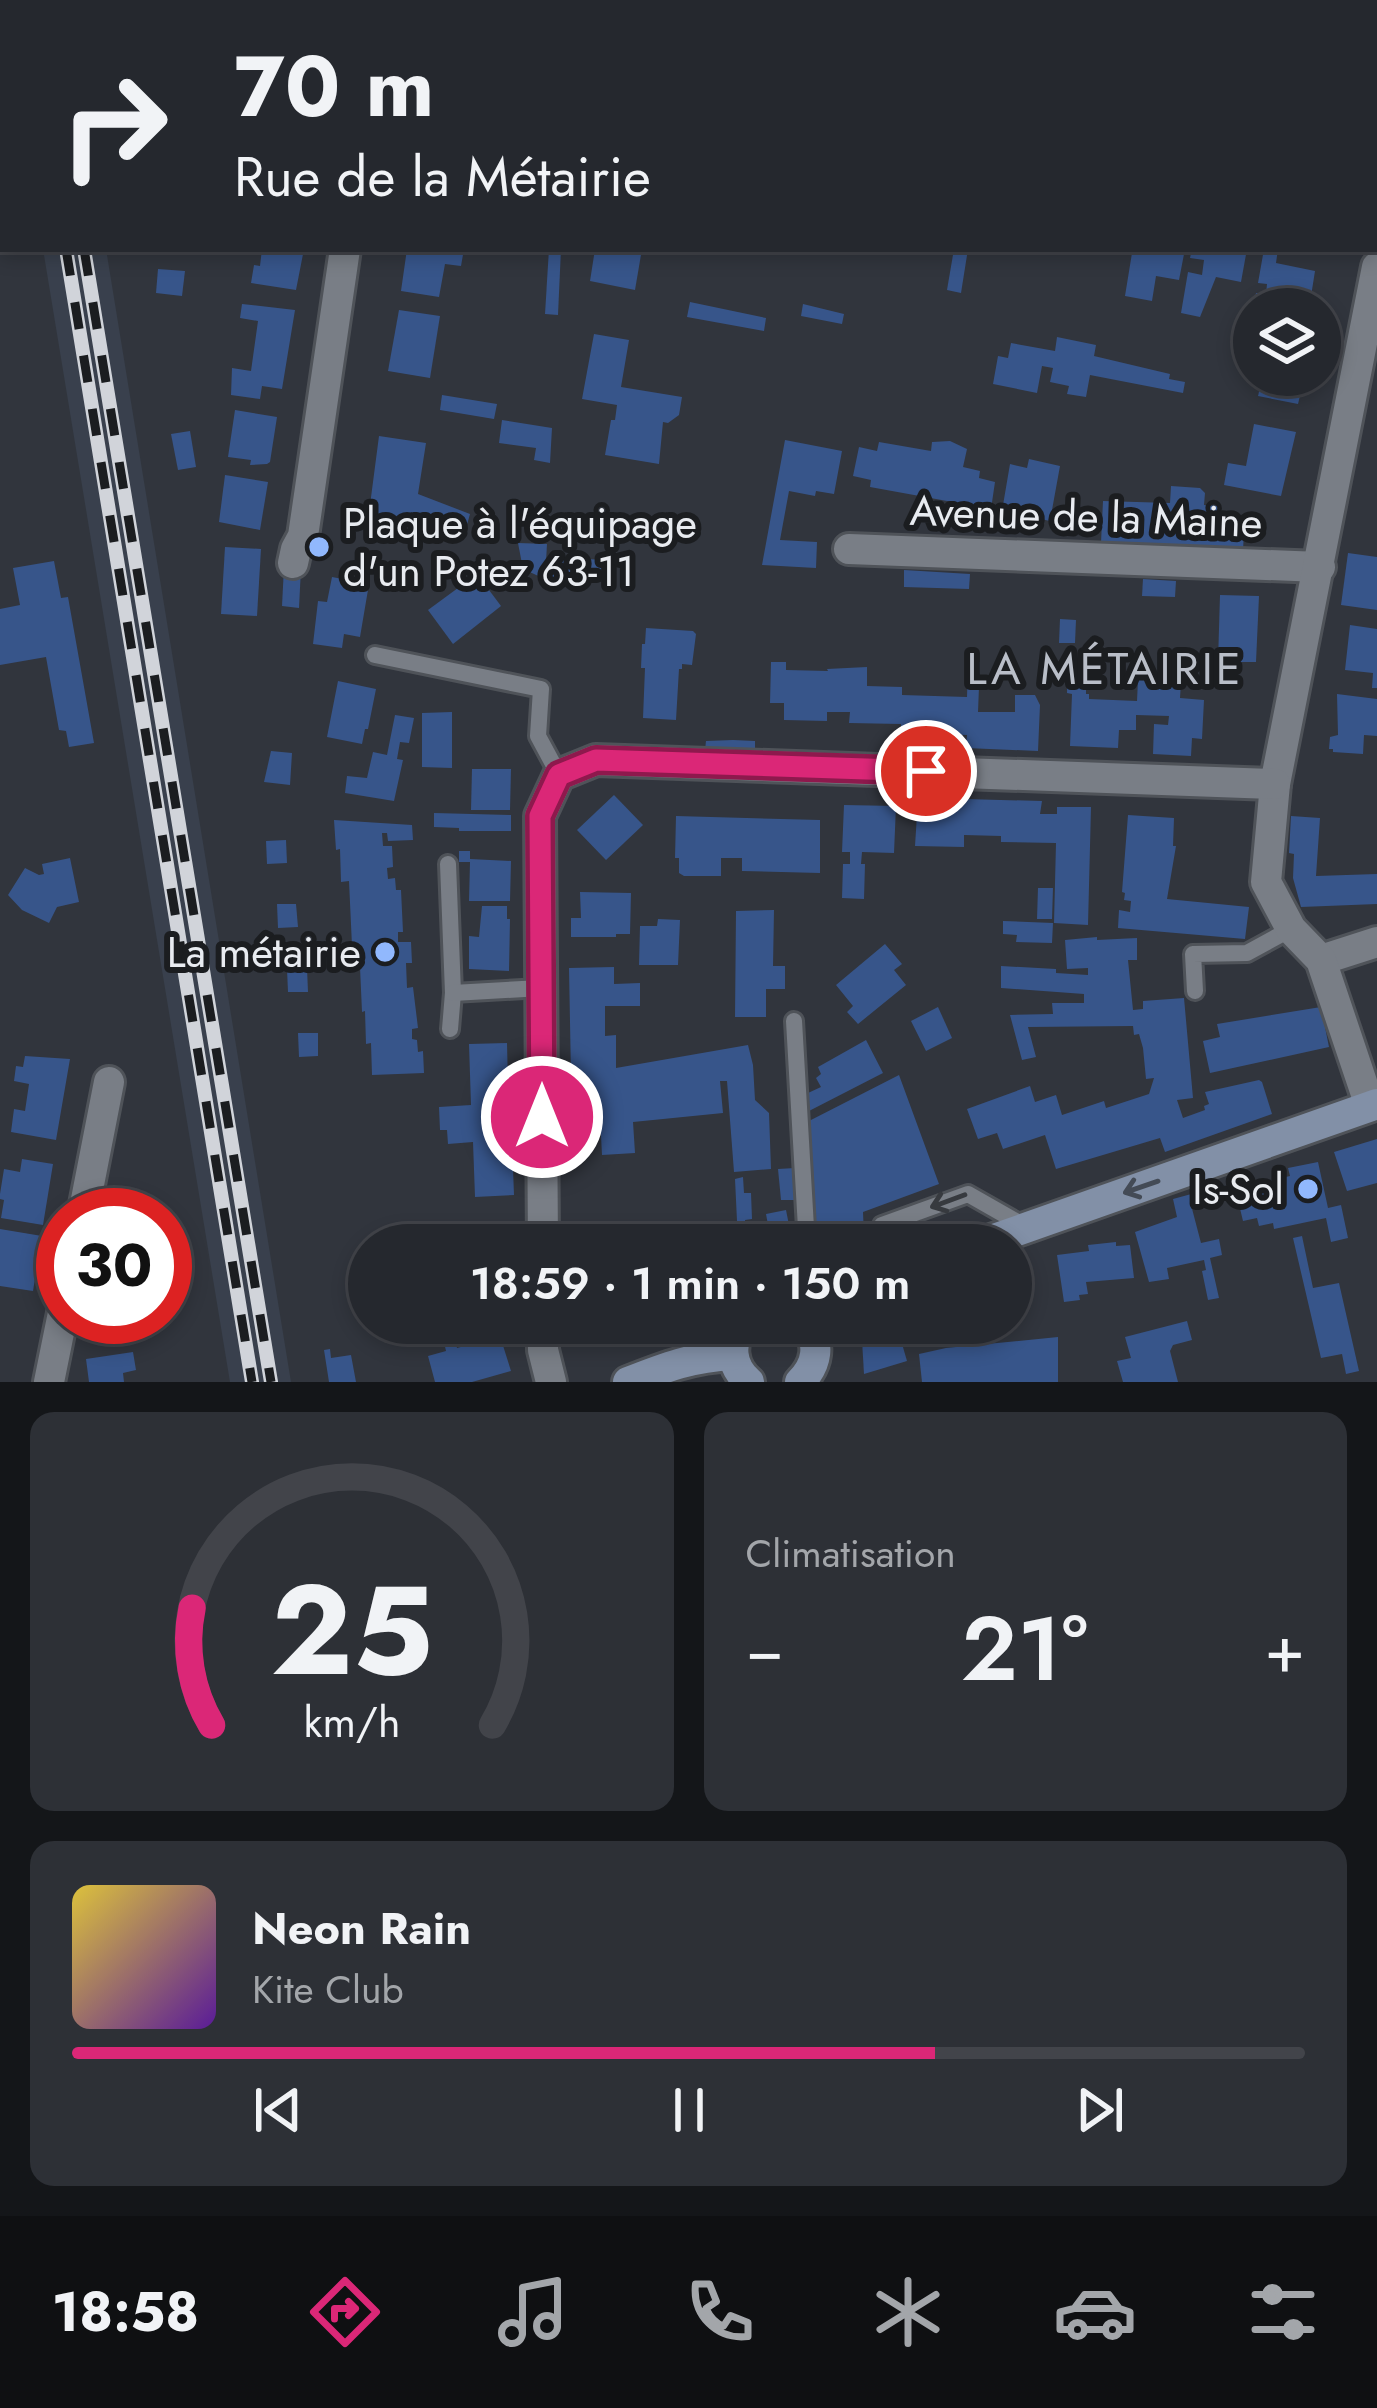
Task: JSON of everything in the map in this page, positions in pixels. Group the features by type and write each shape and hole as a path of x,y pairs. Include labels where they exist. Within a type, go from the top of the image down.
{"street":[{"path":"293,563 304,536 345,252"},
{"path":"1032,1225 1374,1105 1321,960 1292,928 1266,882 1275,784 1377,267"},
{"name":"Avenue de la Maine","path":"849,549 1320,567"},
{"path":"543,1224 540,816 559,775 596,760 1275,784"},
{"path":"1321,960 1377,942"},
{"path":"88,1188 110,1082"},
{"path":"49,1382 57,1344"},
{"path":"543,1344 551,1382"},
{"path":"800,1382 816,1356 815,1344"},
{"path":"628,1382 702,1357 741,1369"}],"lane":[{"path":"376,655 541,688 538,736 559,775"},
{"path":"448,864 450,1029"},
{"path":"1195,991 1193,954 1247,953 1292,928"},
{"path":"453,993 541,988"},
{"path":"794,1021 806,1224"},
{"path":"885,1224 968,1194 1022,1224"}],"shaded area":[{"path":"43,252 106,252 291,1382 230,1382"}],"building":[{"path":"262,252 303,252 296,290 251,283 254,265 260,266"},
{"path":"407,252 463,252 461,266 445,264 439,297 401,291"},
{"path":"549,252 561,252 558,315 545,314"},
{"path":"595,252 641,252 635,290 590,281"},
{"path":"953,252 968,252 961,293 947,290"},
{"path":"1126,252 1184,252 1179,280 1156,276 1152,301 1125,296 1132,253"},
{"path":"1191,252 1246,252 1241,282 1216,277 1200,317 1181,313 1188,272 1202,275 1204,260 1190,258"},
{"path":"1263,252 1278,252 1276,263 1315,271 1312,288 1267,288 1267,284 1258,283"},
{"path":"158,269 185,271 182,296 156,293"},
{"path":"690,302 766,318 764,331 687,317"},
{"path":"242,304 295,310 282,389 262,386 260,399 231,395 232,368 251,371 258,321 240,318"},
{"path":"803,304 844,314 842,324 801,316"},
{"path":"399,310 440,316 430,378 388,371"},
{"path":"594,334 629,340 621,387 682,397 679,415 663,422 659,464 605,455 617,405 582,399"},
{"path":"1057,337 1096,345 1094,356 1170,374 1169,379 1185,382 1183,393 1090,375 1086,397 1067,394 1069,386 1050,382 1053,368 1042,366 1037,393 993,384 998,356 1008,358 1011,343 1055,351"},
{"path":"442,395 497,404 494,419 440,410"},
{"path":"1258,396 1300,396 1298,404"},
{"path":"235,410 277,417 267,464 250,465 251,460 228,457"},
{"path":"502,420 552,428 550,463 534,460 536,448 499,443"},
{"path":"1254,424 1296,432 1281,496 1224,485 1228,463 1246,466"},
{"path":"190,431 196,467 178,470 171,434"},
{"path":"379,436 426,443 418,494 470,514 465,532 415,519 412,525 401,522 399,530 367,528"},
{"path":"785,440 842,451 834,494 789,491 780,540 817,542 816,568 762,565"},
{"path":"950,441 967,449 963,467 995,482 991,509 870,487 871,480 853,476 859,447 877,451 879,442 931,451 932,442"},
{"path":"1029,459 1060,466 1050,521 1026,516 1024,523 1015,522 1017,514 1002,511 1010,464 1027,468"},
{"path":"225,475 268,482 260,530 219,522"},
{"path":"1171,486 1200,488 1205,493 1204,505 1218,506 1216,529 1244,530 1243,551 1101,543 1103,501 1170,503"},
{"path":"518,543 547,544 545,579 523,569"},
{"path":"225,547 261,549 257,616 221,614"},
{"path":"1348,553 1377,557 1377,610 1341,605"},
{"path":"552,558 612,560 611,581 551,579"},
{"path":"54,561 61,598 68,597 94,743 69,747 66,731 59,730 46,657 0,665 0,609 20,605 13,568"},
{"path":"284,567 301,568 299,608 282,606"},
{"path":"904,570 970,574 969,589 904,587"},
{"path":"477,574 501,606 453,644 428,610"},
{"path":"332,577 369,584 360,637 344,634 342,648 313,644 318,601 327,602"},
{"path":"1143,579 1176,581 1175,597 1142,596"},
{"path":"1220,595 1259,596 1256,662 1218,662"},
{"path":"1060,619 1076,620 1075,643 1059,643"},
{"path":"1350,625 1377,629 1377,688 1372,688 1373,673 1345,670"},
{"path":"646,628 696,634 692,665 682,664 679,669 676,720 643,718 645,668 641,668"},
{"path":"1088,656 1098,668 1086,679 1089,699 1137,701 1138,680 1181,682 1180,698 1204,700 1202,739 1192,738 1191,756 1153,754 1154,724 1168,725 1169,716 1136,715 1136,730 1119,730 1118,748 1070,746 1068,663"},
{"path":"771,662 786,662 786,670 867,667 867,686 902,687 902,695 967,697 968,662 980,662 978,712 1015,712 1015,695 1035,695 1040,705 1038,751 966,748 967,735 901,733 901,724 849,723 850,712 827,712 827,721 784,720 784,703 770,703"},
{"path":"338,681 376,689 362,744 327,737"},
{"path":"1337,694 1377,699 1377,736 1364,735 1363,754 1329,749 1330,737 1338,735"},
{"path":"452,712 452,768 422,767 422,713"},
{"path":"395,715 414,718 409,743 400,742 397,759 403,760 394,801 345,793 347,776 367,778 373,752 387,755"},
{"path":"706,741 755,741 755,752 705,750"},
{"path":"271,751 292,753 290,785 264,782"},
{"path":"472,769 511,769 510,810 471,810"},
{"path":"614,795 643,825 606,860 577,830"},
{"path":"918,799 965,804 965,799 1042,801 1040,814 1057,814 1057,807 1091,807 1088,925 1054,923 1056,843 1001,842 1001,836 964,835 964,847 915,846"},
{"path":"844,805 896,806 894,853 862,852 864,899 842,898 843,864 850,864 850,852 842,852"},
{"path":"434,813 511,815 511,831 434,827"},
{"path":"1128,815 1174,818 1176,846 1167,899 1249,907 1245,939 1118,928 1119,910 1130,912 1131,901 1124,900 1122,892"},
{"path":"676,816 820,820 820,873 742,871 742,858 721,858 721,876 684,876 675,858"},
{"path":"1291,816 1320,818 1316,876 1377,874 1377,904 1301,907 1293,878 1294,854 1289,853"},
{"name":"La métairie","path":"334,820 412,825 413,840 388,841 387,833 382,833 383,846 392,846 388,879 395,878 396,890 401,890 403,932 398,932 398,942 411,942 407,988 413,987 418,1028 412,1029 412,1039 417,1040 418,1052 423,1051 424,1073 372,1075 371,1043 366,1044 362,1012 359,945 352,946 349,881 341,882"},
{"path":"286,840 287,863 267,864 266,841"},
{"path":"459,851 470,851 470,859 511,861 510,901 469,901 470,862 459,862"},
{"path":"70,858 79,902 57,907 49,923 22,910 8,895 25,868 44,874 42,864"},
{"path":"1038,888 1053,888 1052,919 1037,919"},
{"path":"580,892 631,893 630,934 571,937 571,918 581,918"},
{"path":"277,904 296,904 298,927 278,928"},
{"path":"482,906 507,906 509,971 469,969 469,936 479,937"},
{"path":"774,910 773,966 785,966 785,989 766,989 766,1017 735,1017 736,911"},
{"path":"658,919 680,920 678,965 639,965 640,926 657,926"},
{"path":"1003,921 1053,923 1052,943 1016,942 1017,935 1003,934"},
{"path":"1137,938 1137,960 1128,960 1133,1010 1143,1009 1143,1001 1184,998 1193,1098 1177,1100 1183,1118 1205,1110 1209,1104 1205,1092 1259,1080 1272,1114 1165,1152 1160,1138 1056,1169 1045,1135 1003,1149 997,1133 978,1139 967,1109 1030,1086 1035,1102 1056,1095 1062,1115 1104,1101 1106,1108 1149,1094 1154,1078 1146,1079 1143,1048 1133,1026 1028,1027 1036,1057 1022,1060 1010,1015 1053,1014 1052,1003 1084,1003 1084,994 1001,988 1001,966 1088,975 1088,968 1067,969 1065,940"},
{"path":"885,944 902,964 894,970 906,985 858,1024 847,1012 853,1006 836,985"},
{"path":"614,967 614,984 640,983 640,1006 605,1006 605,1036 616,1035 616,1068 748,1045 755,1100 769,1113 771,1169 734,1172 727,1081 720,1081 723,1113 633,1122 635,1153 602,1155 599,1097 583,1099 582,1093 559,1097 557,1078 571,1076 569,968"},
{"path":"307,968 308,992 288,992 287,969"},
{"path":"938,1007 952,1038 926,1051 911,1021"},
{"path":"1321,1007 1329,1047 1210,1073 1203,1041 1220,1037 1217,1024"},
{"path":"298,1033 318,1033 318,1056 299,1057"},
{"path":"866,1040 883,1073 809,1111 808,1093 821,1087 816,1078 821,1074 818,1067"},
{"path":"507,1043 508,1084 519,1084 519,1098 487,1099 489,1141 512,1141 514,1195 475,1197 473,1142 448,1144 447,1130 440,1130 439,1107 471,1105 469,1044"},
{"path":"25,1056 70,1059 56,1140 11,1132 14,1109 25,1111 29,1084 14,1081 16,1066 23,1067"},
{"path":"899,1075 939,1184 863,1212 864,1224 814,1224 809,1121"},
{"path":"1377,1139 1377,1183 1347,1191 1334,1152"},
{"path":"22,1159 53,1164 49,1188 36,1188 36,1224 1,1218 4,1169 20,1172"},
{"path":"1318,1162 1328,1208 1341,1205 1348,1238 1331,1242 1326,1218 1274,1229 1273,1223 1259,1226 1257,1218 1243,1221 1236,1192 1290,1176 1288,1168"},
{"path":"795,1168 798,1200 781,1200 778,1169"},
{"path":"743,1177 744,1193 751,1193 752,1219 745,1224 737,1221 735,1179"},
{"path":"1195,1193 1197,1200 1190,1201 1201,1243 1219,1239 1222,1255 1210,1258 1219,1298 1208,1300 1204,1260 1167,1268 1169,1279 1149,1282 1135,1232 1177,1217 1173,1199"},
{"path":"786,1210 789,1224 768,1224 766,1214"},
{"path":"0,1229 36,1235 33,1291 0,1286"},
{"path":"1302,1236 1313,1288 1339,1283 1359,1371 1346,1374 1342,1354 1321,1358 1293,1238"},
{"path":"1116,1242 1116,1246 1130,1245 1134,1278 1086,1282 1088,1294 1064,1302 1057,1255"},
{"path":"1187,1321 1192,1340 1173,1345 1170,1351 1178,1382 1123,1382 1117,1361 1131,1358 1125,1337"},
{"path":"1058,1337 1058,1382 922,1382 919,1354 987,1344 1032,1344 1032,1340"},
{"path":"444,1344 457,1348 503,1344 511,1371 472,1382 435,1382 428,1356 446,1351"},
{"path":"862,1344 902,1344 907,1361 864,1374"},
{"path":"330,1349 331,1358 351,1355 356,1382 329,1382 324,1350"},
{"path":"133,1352 136,1370 123,1373 124,1382 89,1382 86,1359"}],"railway":[{"path":"66,252 252,1382"},
{"path":"84,252 271,1382"}],"place":[{"name":"Plaque à l'équipage d'un Potez 63-11","path":"319,547"},
{"name":"La métairie","path":"385,952"},
{"name":"Is-Sol","path":"1308,1189"}],"district":[{"name":"LA MÉTAIRIE","path":"1105,668"}],"route":[{"path":"542,1117 540,816 559,775 596,760 926,771"}]}
